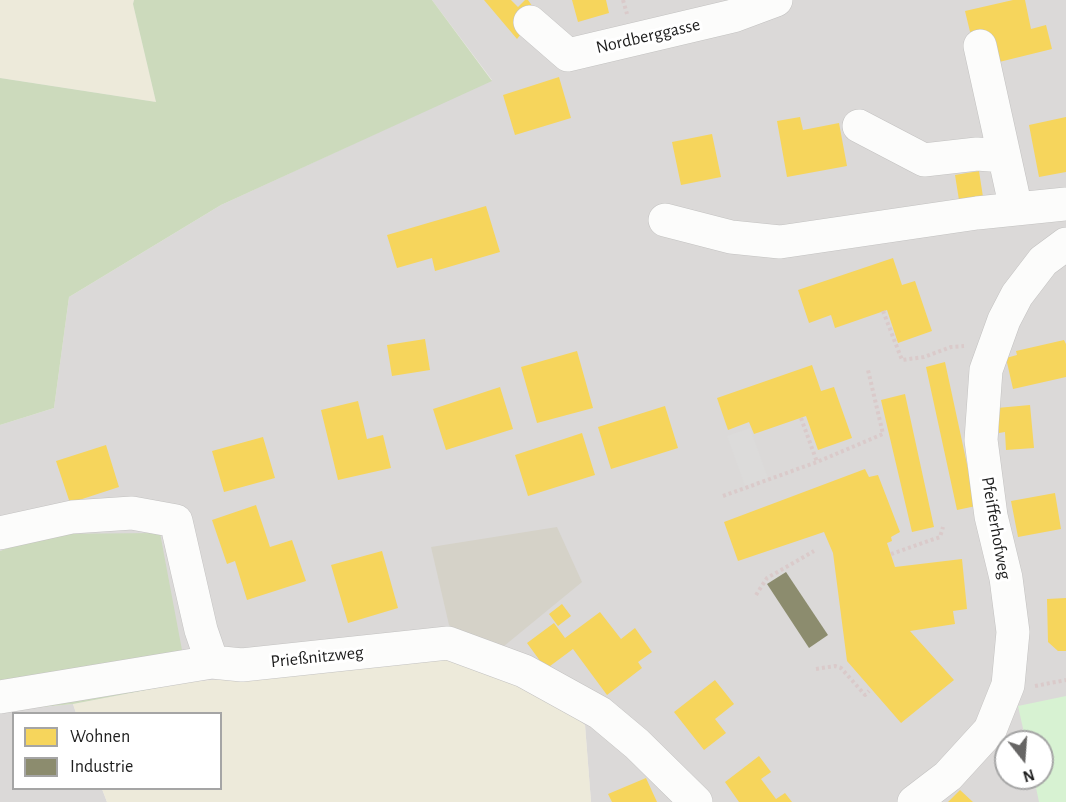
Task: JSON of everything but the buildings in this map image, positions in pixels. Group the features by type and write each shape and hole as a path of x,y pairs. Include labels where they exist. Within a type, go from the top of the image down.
{"street":[{"name":"Nordberggasse","path":"530,22 568,55 733,15 776,0"},
{"path":"980,46 1016,209"},
{"path":"859,126 924,160 977,154 1004,156"},
{"path":"665,220 732,237 780,242 1066,204"},
{"name":"Pfeifferhofweg","path":"914,802 948,776 990,730 1008,685 1013,632 1006,578 992,516 981,440 986,370 1004,320 1017,295 1043,261 1066,244"},
{"path":"0,533 72,517 132,513 176,521 201,630 212,662"},
{"name":"Prießnitzweg","path":"0,697 212,662 242,665 447,643 524,671 600,713 638,744 696,802"}],"path":[{"path":"883,311 902,360 924,357 951,347 976,345 994,347"},
{"path":"723,496 817,462 883,434 867,370"},
{"path":"801,418 817,462"},
{"path":"891,554 940,537 943,527"},
{"path":"756,595 767,578 814,551"},
{"path":"816,669 835,666 842,668 865,695 869,691"}],"shaded area":[{"path":"0,0 134,0 133,4 156,102 0,78"},
{"path":"432,0 1066,0 1066,802 591,802 585,725 312,672 188,682 45,534 0,551 0,425 54,408 69,297 221,205 492,80"},
{"path":"750,428 768,478 745,486 727,436"},
{"path":"557,527 582,582 504,646 461,638 449,625 431,547"},
{"path":"443,654 534,685 585,725 591,802 107,802 102,790 222,790 222,712 76,712 73,704 188,682 312,672"},
{"path":"73,704 76,712 12,712 12,790 102,790 107,802 0,802 0,711"}],"green space":[{"path":"134,0 432,0 492,81 221,205 69,297 54,408 0,425 0,78 156,102 133,4"},
{"path":"160,533 188,682 73,704 0,711 0,551 45,534"},
{"path":"1066,696 1066,802 1039,802 1036,790 1054,790 1054,730 1023,730 1018,706"}]}
